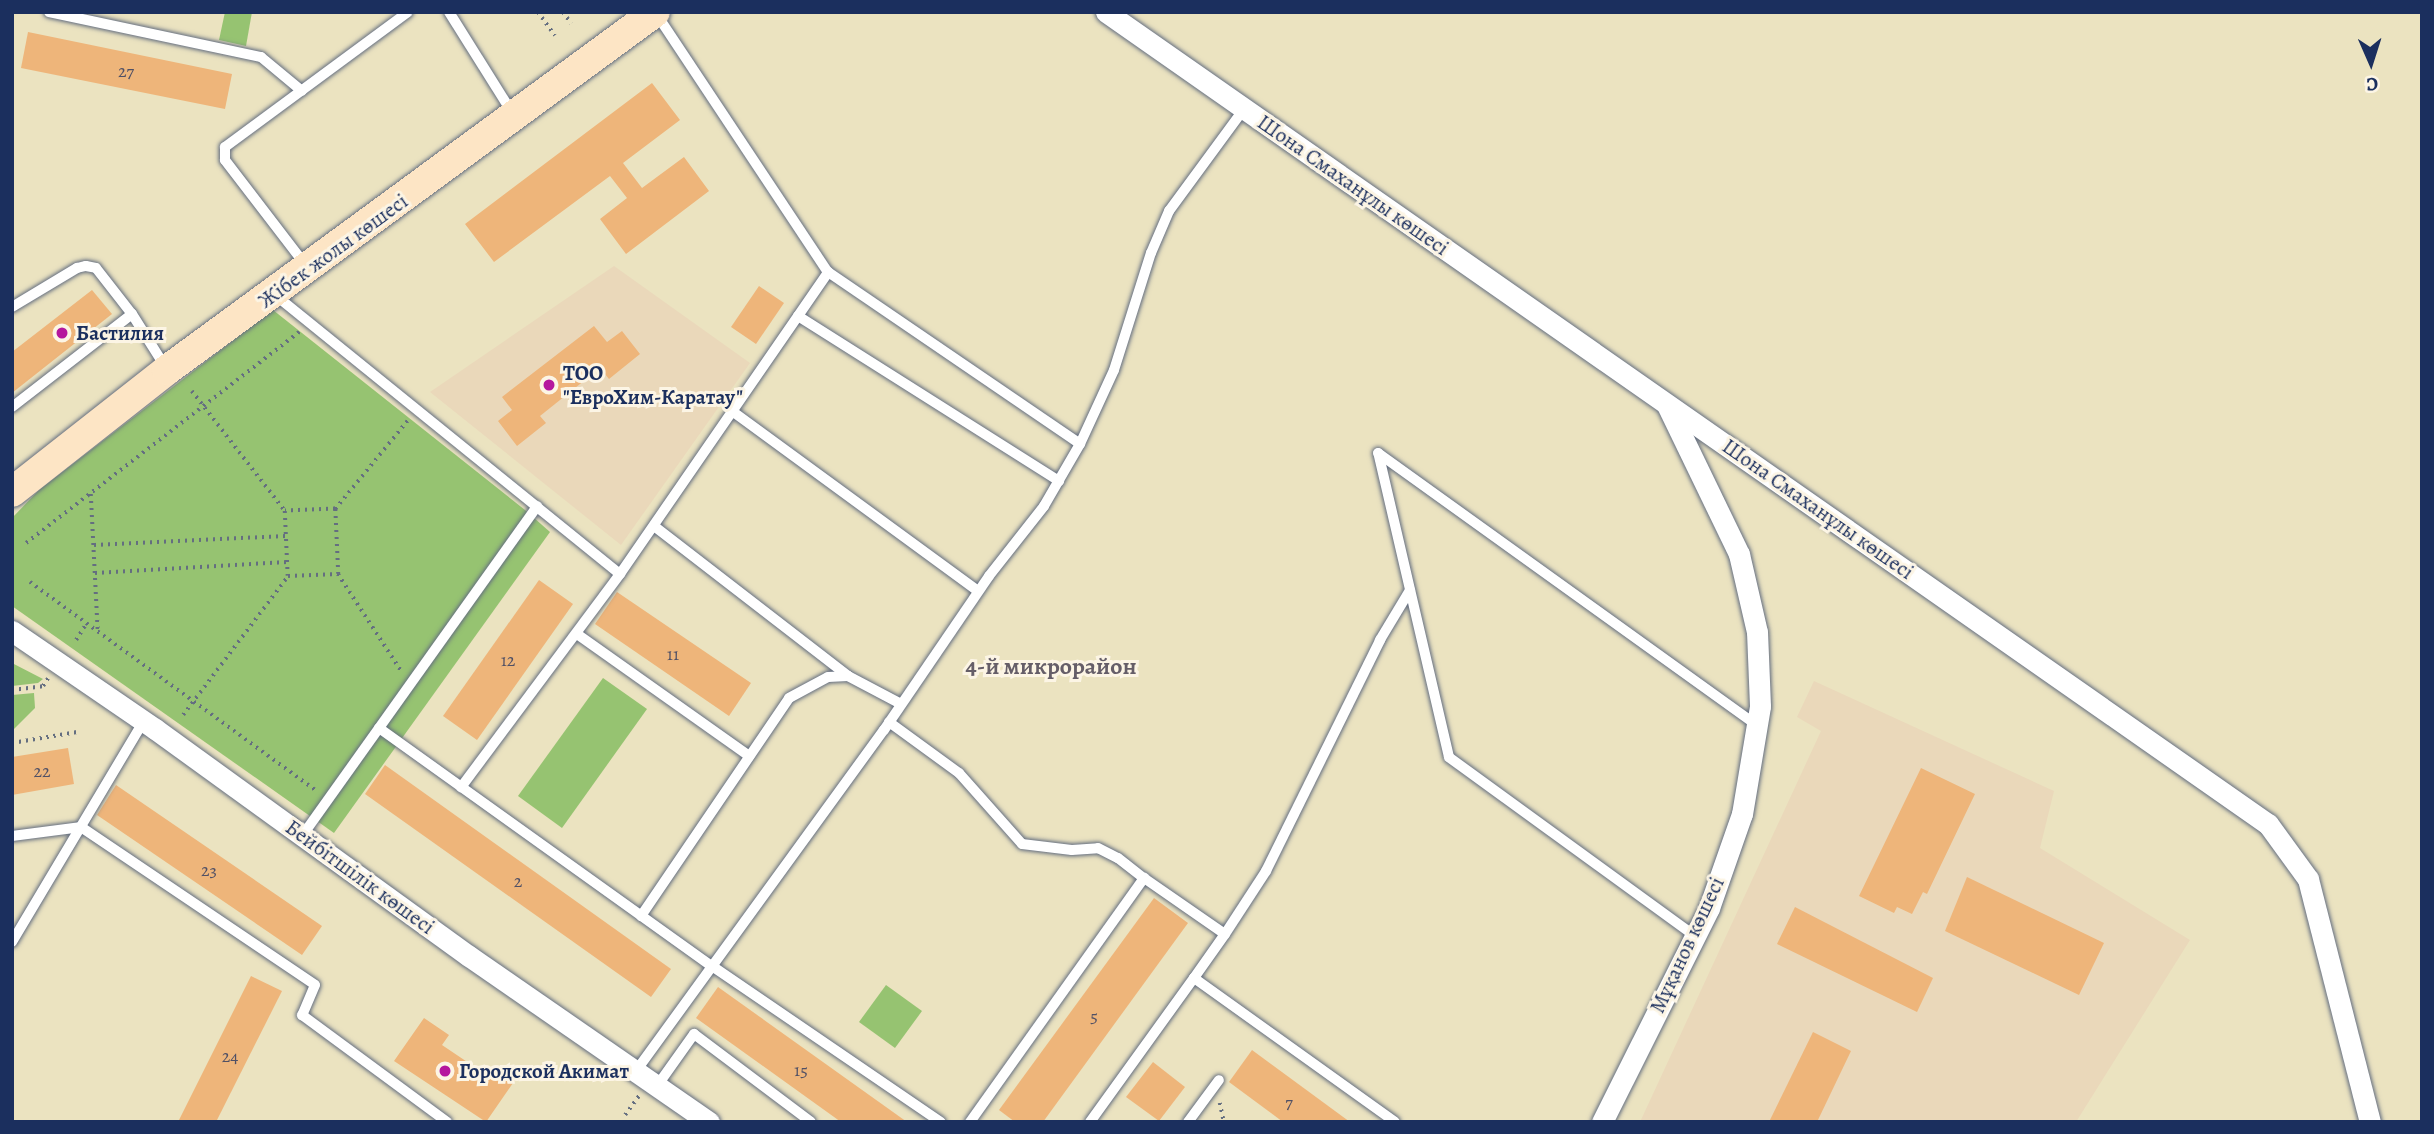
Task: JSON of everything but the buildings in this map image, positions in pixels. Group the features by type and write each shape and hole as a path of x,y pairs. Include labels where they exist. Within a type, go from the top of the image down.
{"main road":[{"name":"Жібек жолы көшесі","path":"12,492 167,370 309,269 655,12"}],"street":[{"name":"Шона Смаханұлы көшесі","path":"1106,12 2268,824 2308,879 2370,1122"},
{"name":"Мұқанов көшесі","path":"1602,1122 1709,908 1742,814 1757,726 1760,672 1757,632 1739,555 1666,403"},
{"name":"Бейбітшілік көшесі","path":"12,631 144,721 302,836 709,1122"}],"lane":[{"path":"49,12 100,17 261,57 302,91"},
{"path":"309,269 225,160 225,147 408,12"},
{"path":"449,12 515,116"},
{"path":"655,12 828,272 1080,444"},
{"path":"636,1071 889,722 978,591 1044,506 1080,444 1114,370 1150,253 1169,211 1244,109"},
{"path":"12,307 77,268 96,268 132,314 167,370"},
{"path":"461,787 620,574 828,272"},
{"path":"274,294 620,574"},
{"path":"12,407 132,314"},
{"path":"797,316 1059,481"},
{"path":"732,411 978,591"},
{"path":"1695,936 1449,757 1378,453 1757,726"},
{"path":"302,836 537,506"},
{"path":"654,526 848,676 901,704"},
{"path":"1090,1122 1225,934 1266,871 1374,652 1410,590"},
{"path":"577,634 749,756"},
{"path":"641,916 789,698 821,679 848,676"},
{"path":"13,940 144,721"},
{"path":"889,722 959,773 1022,844 1072,850 1098,848 1118,858 1225,934"},
{"path":"379,728 712,966 941,1122"},
{"path":"12,836 81,827 315,985 302,1015 447,1122"},
{"path":"970,1122 1144,878"},
{"path":"1194,978 1395,1122"},
{"path":"657,1086 694,1034 811,1122"},
{"path":"1188,1122 1219,1080"}],"path":[{"path":"538,12 555,35"},
{"path":"563,12 571,23"},
{"path":"26,543 310,324"},
{"path":"183,715 288,576 285,511 192,391"},
{"path":"410,684 338,574 335,509 417,409"},
{"path":"91,494 98,631"},
{"path":"285,511 335,509"},
{"path":"94,545 286,536"},
{"path":"95,573 288,562"},
{"path":"288,576 338,574"},
{"path":"30,582 328,799"},
{"path":"76,640 87,623"},
{"path":"12,690 43,686 48,678"},
{"path":"12,743 77,732"}],"shaded area":[{"path":"614,266 750,363 621,545 430,392"},
{"path":"1814,681 2054,791 2040,848 2190,940 2076,1122 1640,1122 1821,731 1797,717"}],"green space":[{"path":"225,12 252,12 246,46 219,40"},
{"path":"273,310 550,532 334,833 12,606 12,518 39,490"},
{"path":"12,663 43,679 38,683 12,686"},
{"path":"603,678 647,709 562,828 518,796"},
{"path":"34,693 35,708 12,731 12,695"},
{"path":"886,985 922,1011 895,1048 859,1022"}],"place":[{"name":"Бастилия","path":"62,333"},
{"name":"ТОО \"ЕвроХим-Каратау\"","path":"549,385"},
{"name":"Городской Акимат","path":"445,1071"}],"district":[{"name":"4-й микрорайон","path":"1051,667"}]}
